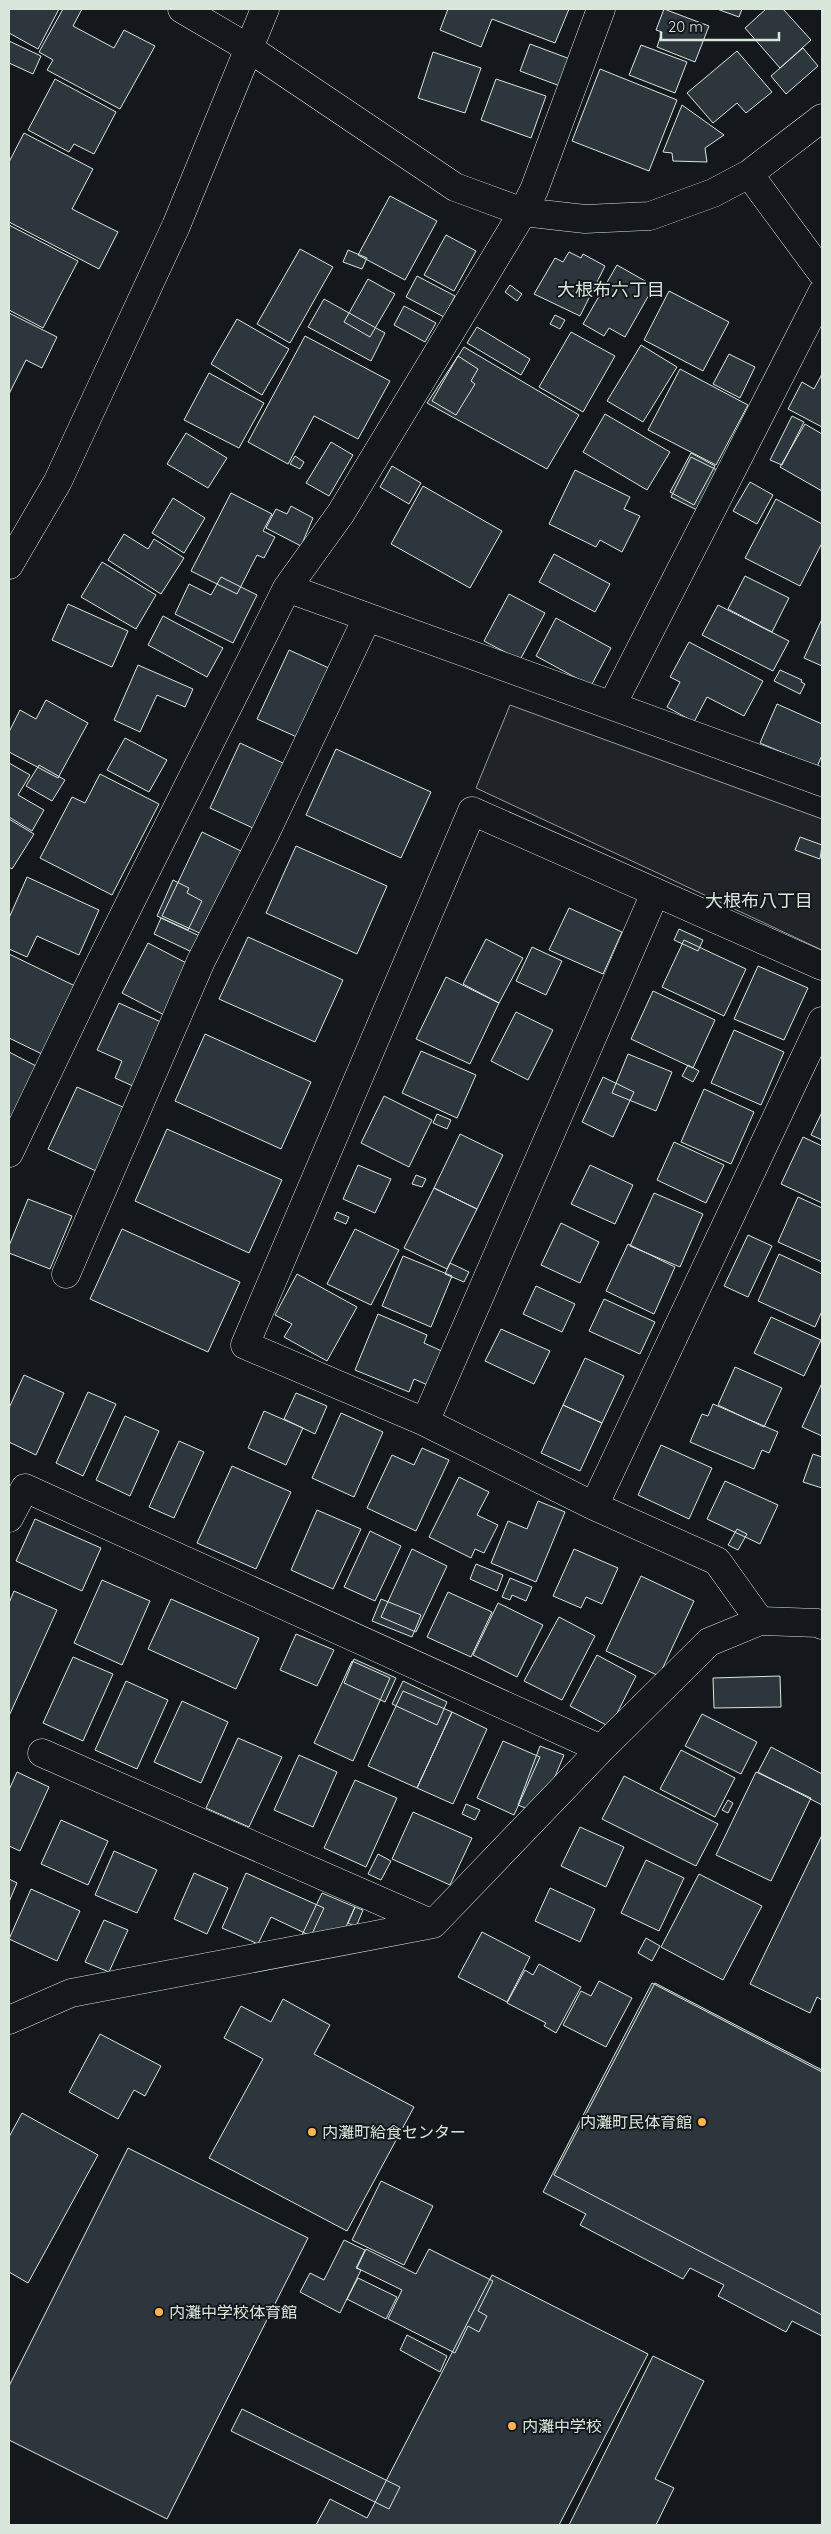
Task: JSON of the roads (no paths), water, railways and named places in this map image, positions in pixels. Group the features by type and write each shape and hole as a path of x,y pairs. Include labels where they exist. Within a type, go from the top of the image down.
{"street":[{"path":"182,9 250,49 455,187 523,212 585,219 650,216 713,193 749,174 822,118"},
{"path":"9,565 58,481 176,226 265,9"},
{"path":"9,1153 97,969 287,588 341,513 523,212 534,190 601,9"},
{"path":"749,174 822,273"},
{"path":"612,705 822,293"},
{"path":"287,588 822,782"},
{"path":"66,1274 201,961 265,834 367,618"},
{"path":"760,1621 717,1561 594,1506 425,1422 245,1345 472,811 822,966"},
{"path":"425,1422 655,893"},
{"path":"594,1506 822,1021"},
{"path":"9,1518 25,1488 601,1750"},
{"path":"9,2020 71,1992 433,1924 601,1750 709,1642 760,1621 821,1621"},
{"path":"42,1753 433,1924"}],"place":[{"name":"内灘町民体育館","path":"702,2122"},
{"name":"内灘町給食センター","path":"312,2132"},
{"name":"内灘中学校体育館","path":"159,2312"},
{"name":"内灘中学校","path":"512,2426"}],"district":[{"name":"大根布六丁目","path":"611,290"},
{"name":"大根布八丁目","path":"759,901"}]}
